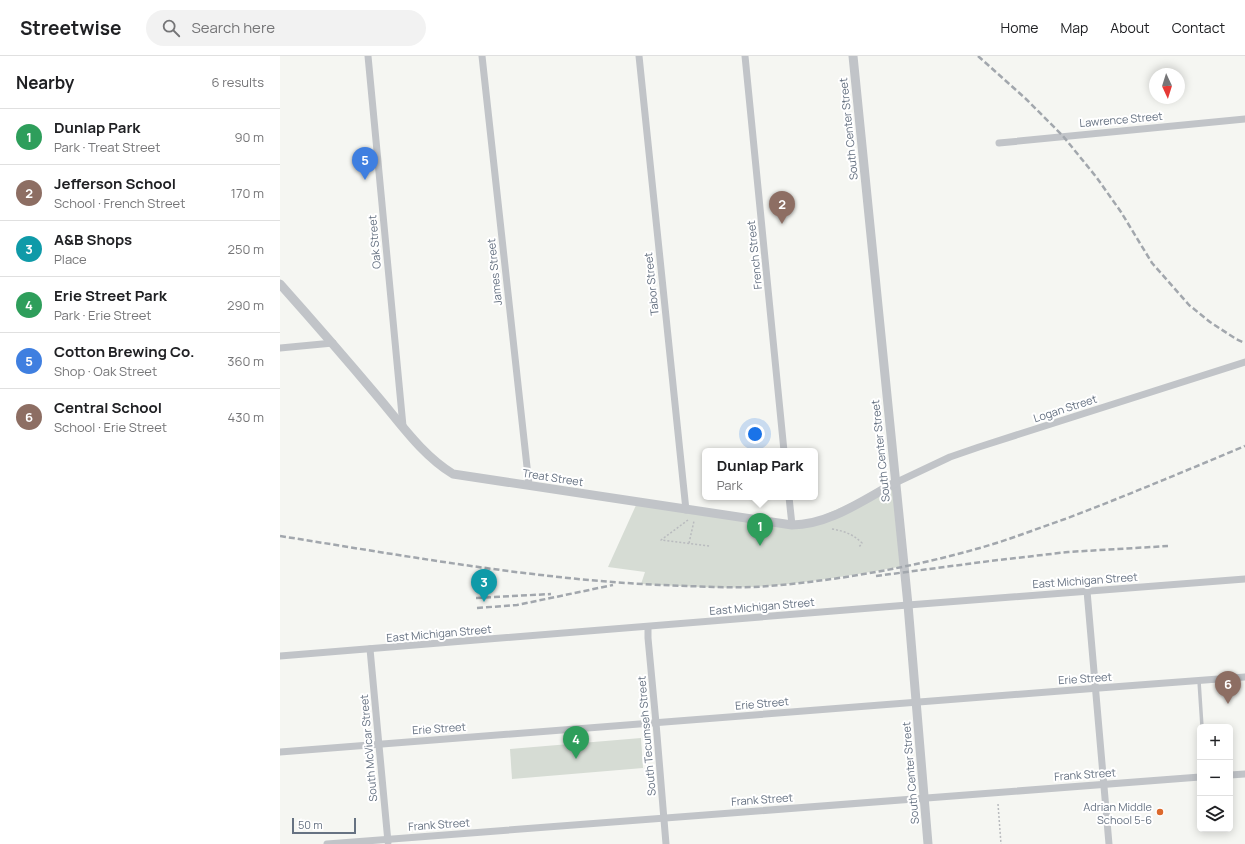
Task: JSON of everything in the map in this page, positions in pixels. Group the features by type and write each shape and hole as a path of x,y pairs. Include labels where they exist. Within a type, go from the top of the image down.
{"street":[{"name":"Oak Street","path":"368,56 403,426"},
{"name":"James Street","path":"482,56 529,485"},
{"name":"Tabor Street","path":"639,56 686,510"},
{"name":"French Street","path":"745,56 784,448"},
{"name":"South Center Street","path":"853,56 908,605 928,844"},
{"name":"Lawrence Street","path":"999,143 1245,119"},
{"name":"Treat Street","path":"280,284 333,343 431,458 453,474 792,525 814,523 836,515 895,483"},
{"path":"280,348 333,343"},
{"name":"Logan Street","path":"895,483 950,457 1245,362"},
{"path":"789,500 792,525"},
{"name":"East Michigan Street","path":"280,656 1087,590 1245,579"},
{"path":"1087,590 1109,844"},
{"name":"South Tecumseh Street","path":"648,627 666,844"},
{"name":"South McVicar Street","path":"370,649 388,842"},
{"name":"Erie Street","path":"280,752 1245,677"},
{"path":"1233,775 1245,774"},
{"name":"Frank Street","path":"326,844 388,842 924,797 1197,777"}],"lane":[{"path":"1199,681 1202,724"}],"path":[{"path":"688,520 661,540 710,546"},
{"path":"689,543 694,521"},
{"path":"832,528 845,531 856,537 862,543 859,547"},
{"path":"998,804 1001,844"}],"shaded area":[{"path":"895,483 904,566 802,582 736,588 641,584 645,572 608,567 637,503 802,525"},
{"path":"641,738 643,768 512,779 510,749"}],"railway":[{"path":"978,56 1026,99 1063,136 1097,178 1121,212 1152,263 1189,305 1210,322 1236,339 1245,343"},
{"path":"280,536 422,559 565,578 660,585 729,587 770,586 874,572 925,562 987,546 1065,519 1245,446"},
{"path":"876,576 1068,552 1168,546"},
{"path":"477,608 517,605 613,585"},
{"path":"476,598 551,594"}],"place":[{"name":"Cotton Brewing Co.","path":"365,180"},
{"name":"Jefferson School","path":"782,224"},
{"name":"Dunlap Park","path":"760,546"},
{"name":"A&B Shops","path":"484,602"},
{"name":"Central School","path":"1228,704"},
{"name":"Erie Street Park","path":"576,759"},
{"name":"Adrian Middle School 5-6","path":"1160,812"}]}
